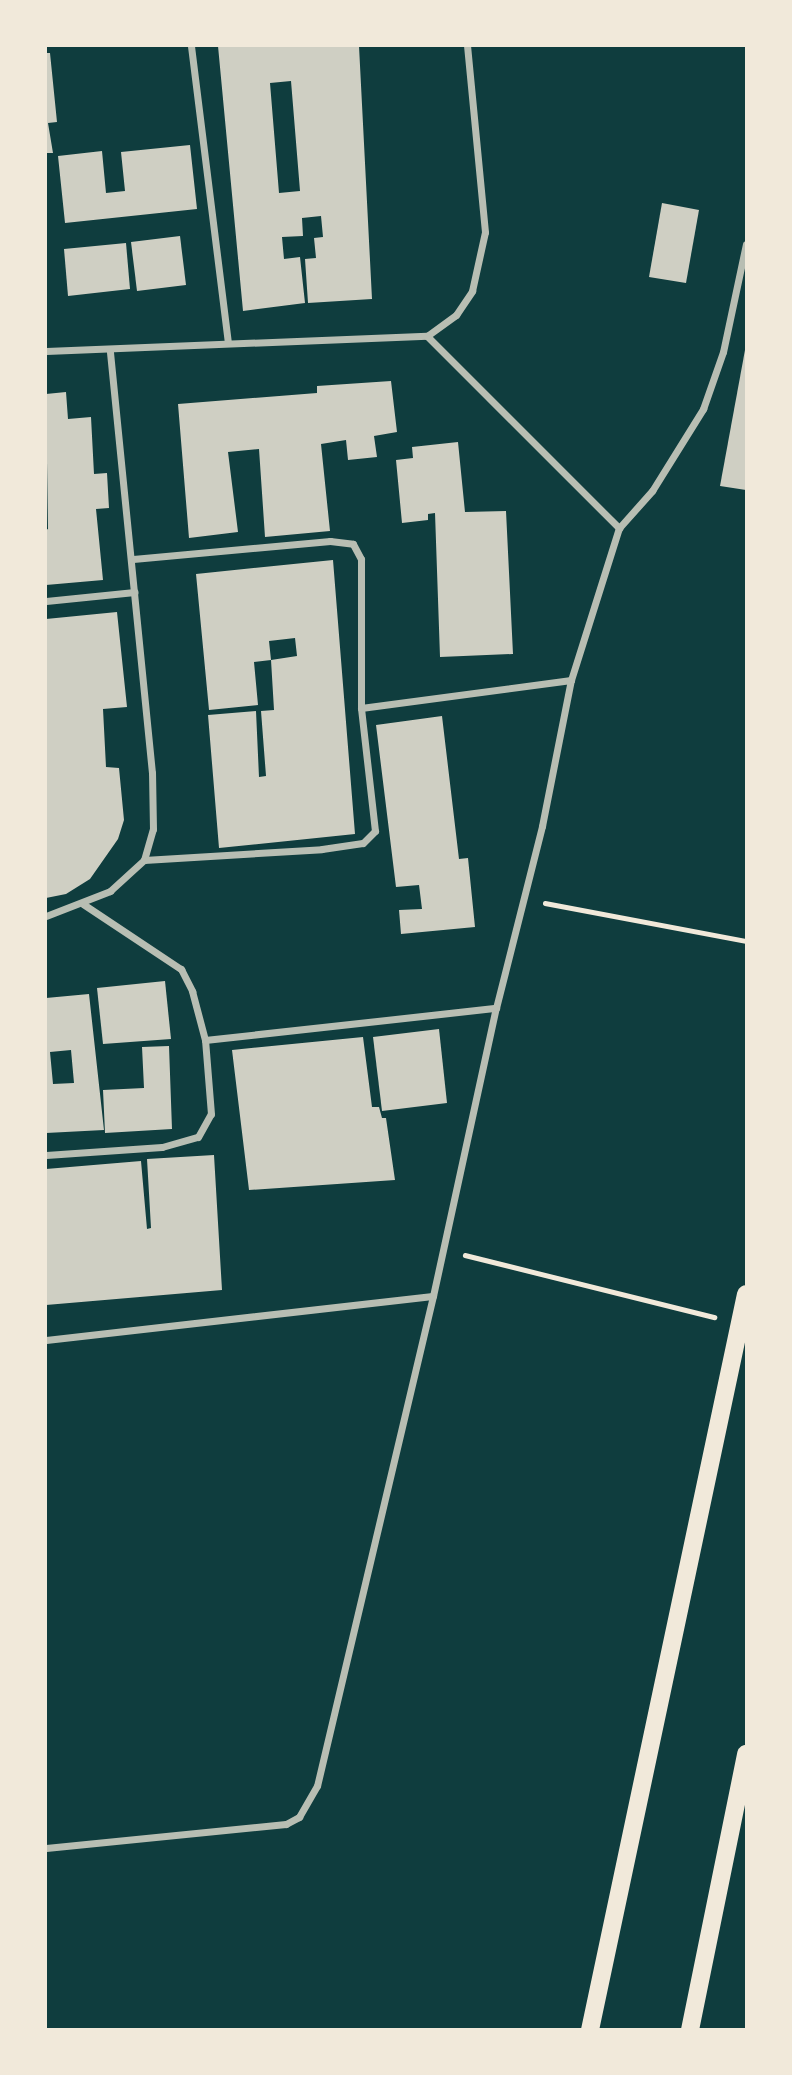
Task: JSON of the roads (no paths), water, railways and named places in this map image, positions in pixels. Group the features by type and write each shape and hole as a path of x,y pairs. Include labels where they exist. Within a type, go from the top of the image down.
{"main road":[{"path":"590,2029 747,1294"},
{"path":"690,2029 747,1754"}],"street":[{"path":"191,46 228,342"},
{"path":"46,351 427,336 456,314 472,291 485,232 467,46"},
{"path":"46,1848 269,1827 299,1817 309,1805 328,1742 433,1296 496,1008 542,826 571,680 619,528 652,491 704,409 723,352 747,244"},
{"path":"427,336 619,528"},
{"path":"46,916 83,904 110,891 144,860 153,829 155,803 110,350"},
{"path":"132,559 330,541 353,544 361,559 361,708 375,831 363,843 322,849 144,860"},
{"path":"46,601 135,592"},
{"path":"361,708 571,680"},
{"path":"46,1155 162,1147 198,1137 206,1128 211,1114 205,1041 192,991 181,969 83,904"},
{"path":"205,1041 496,1008"},
{"path":"46,1340 433,1296"}]}
